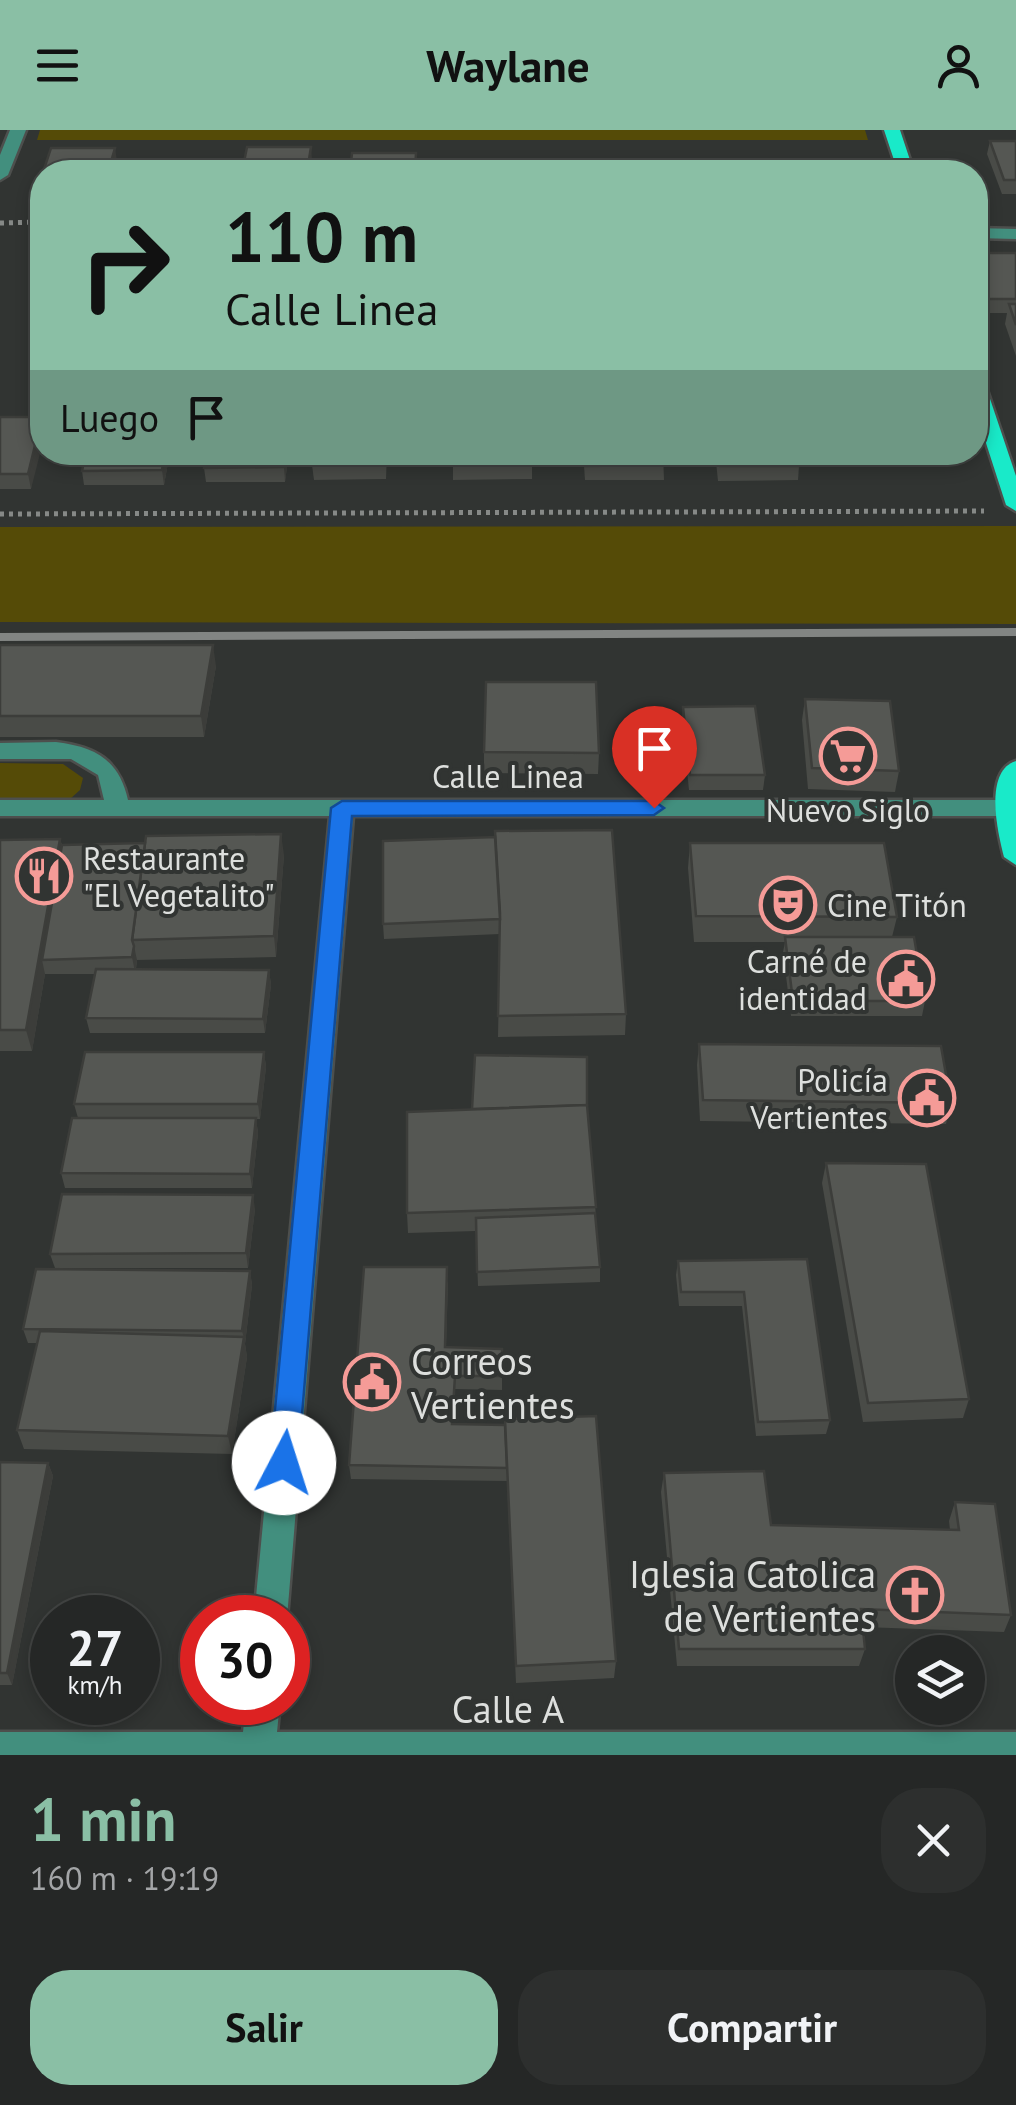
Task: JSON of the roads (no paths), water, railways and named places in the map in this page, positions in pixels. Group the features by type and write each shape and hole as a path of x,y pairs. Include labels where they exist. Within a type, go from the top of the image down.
{"main road":[{"path":"892,130 902,160"},
{"path":"988,434 1006,508"},
{"path":"1016,768 1010,808 1016,857"}],"street":[{"path":"0,175 18,130"},
{"path":"988,233 1016,234"},
{"path":"0,751 64,751 90,758 108,772 118,808"},
{"name":"Calle Linea","path":"0,808 1010,808"},
{"path":"272,1595 342,808"},
{"path":"258,1753 261,1725"},
{"name":"Calle A","path":"0,1750 258,1753 1016,1749"}],"railway":[{"path":"0,637 1016,632"}],"place":[{"name":"Nuevo Siglo","path":"848,756"},
{"name":"Restaurante \"El Vegetalito\"","path":"44,876"},
{"name":"Cine Titón","path":"788,905"},
{"name":"Carné de identidad","path":"906,979"},
{"name":"Policía Vertientes","path":"927,1098"},
{"name":"Correos Vertientes","path":"372,1382"},
{"name":"Iglesia Catolica de Vertientes","path":"915,1595"}]}
